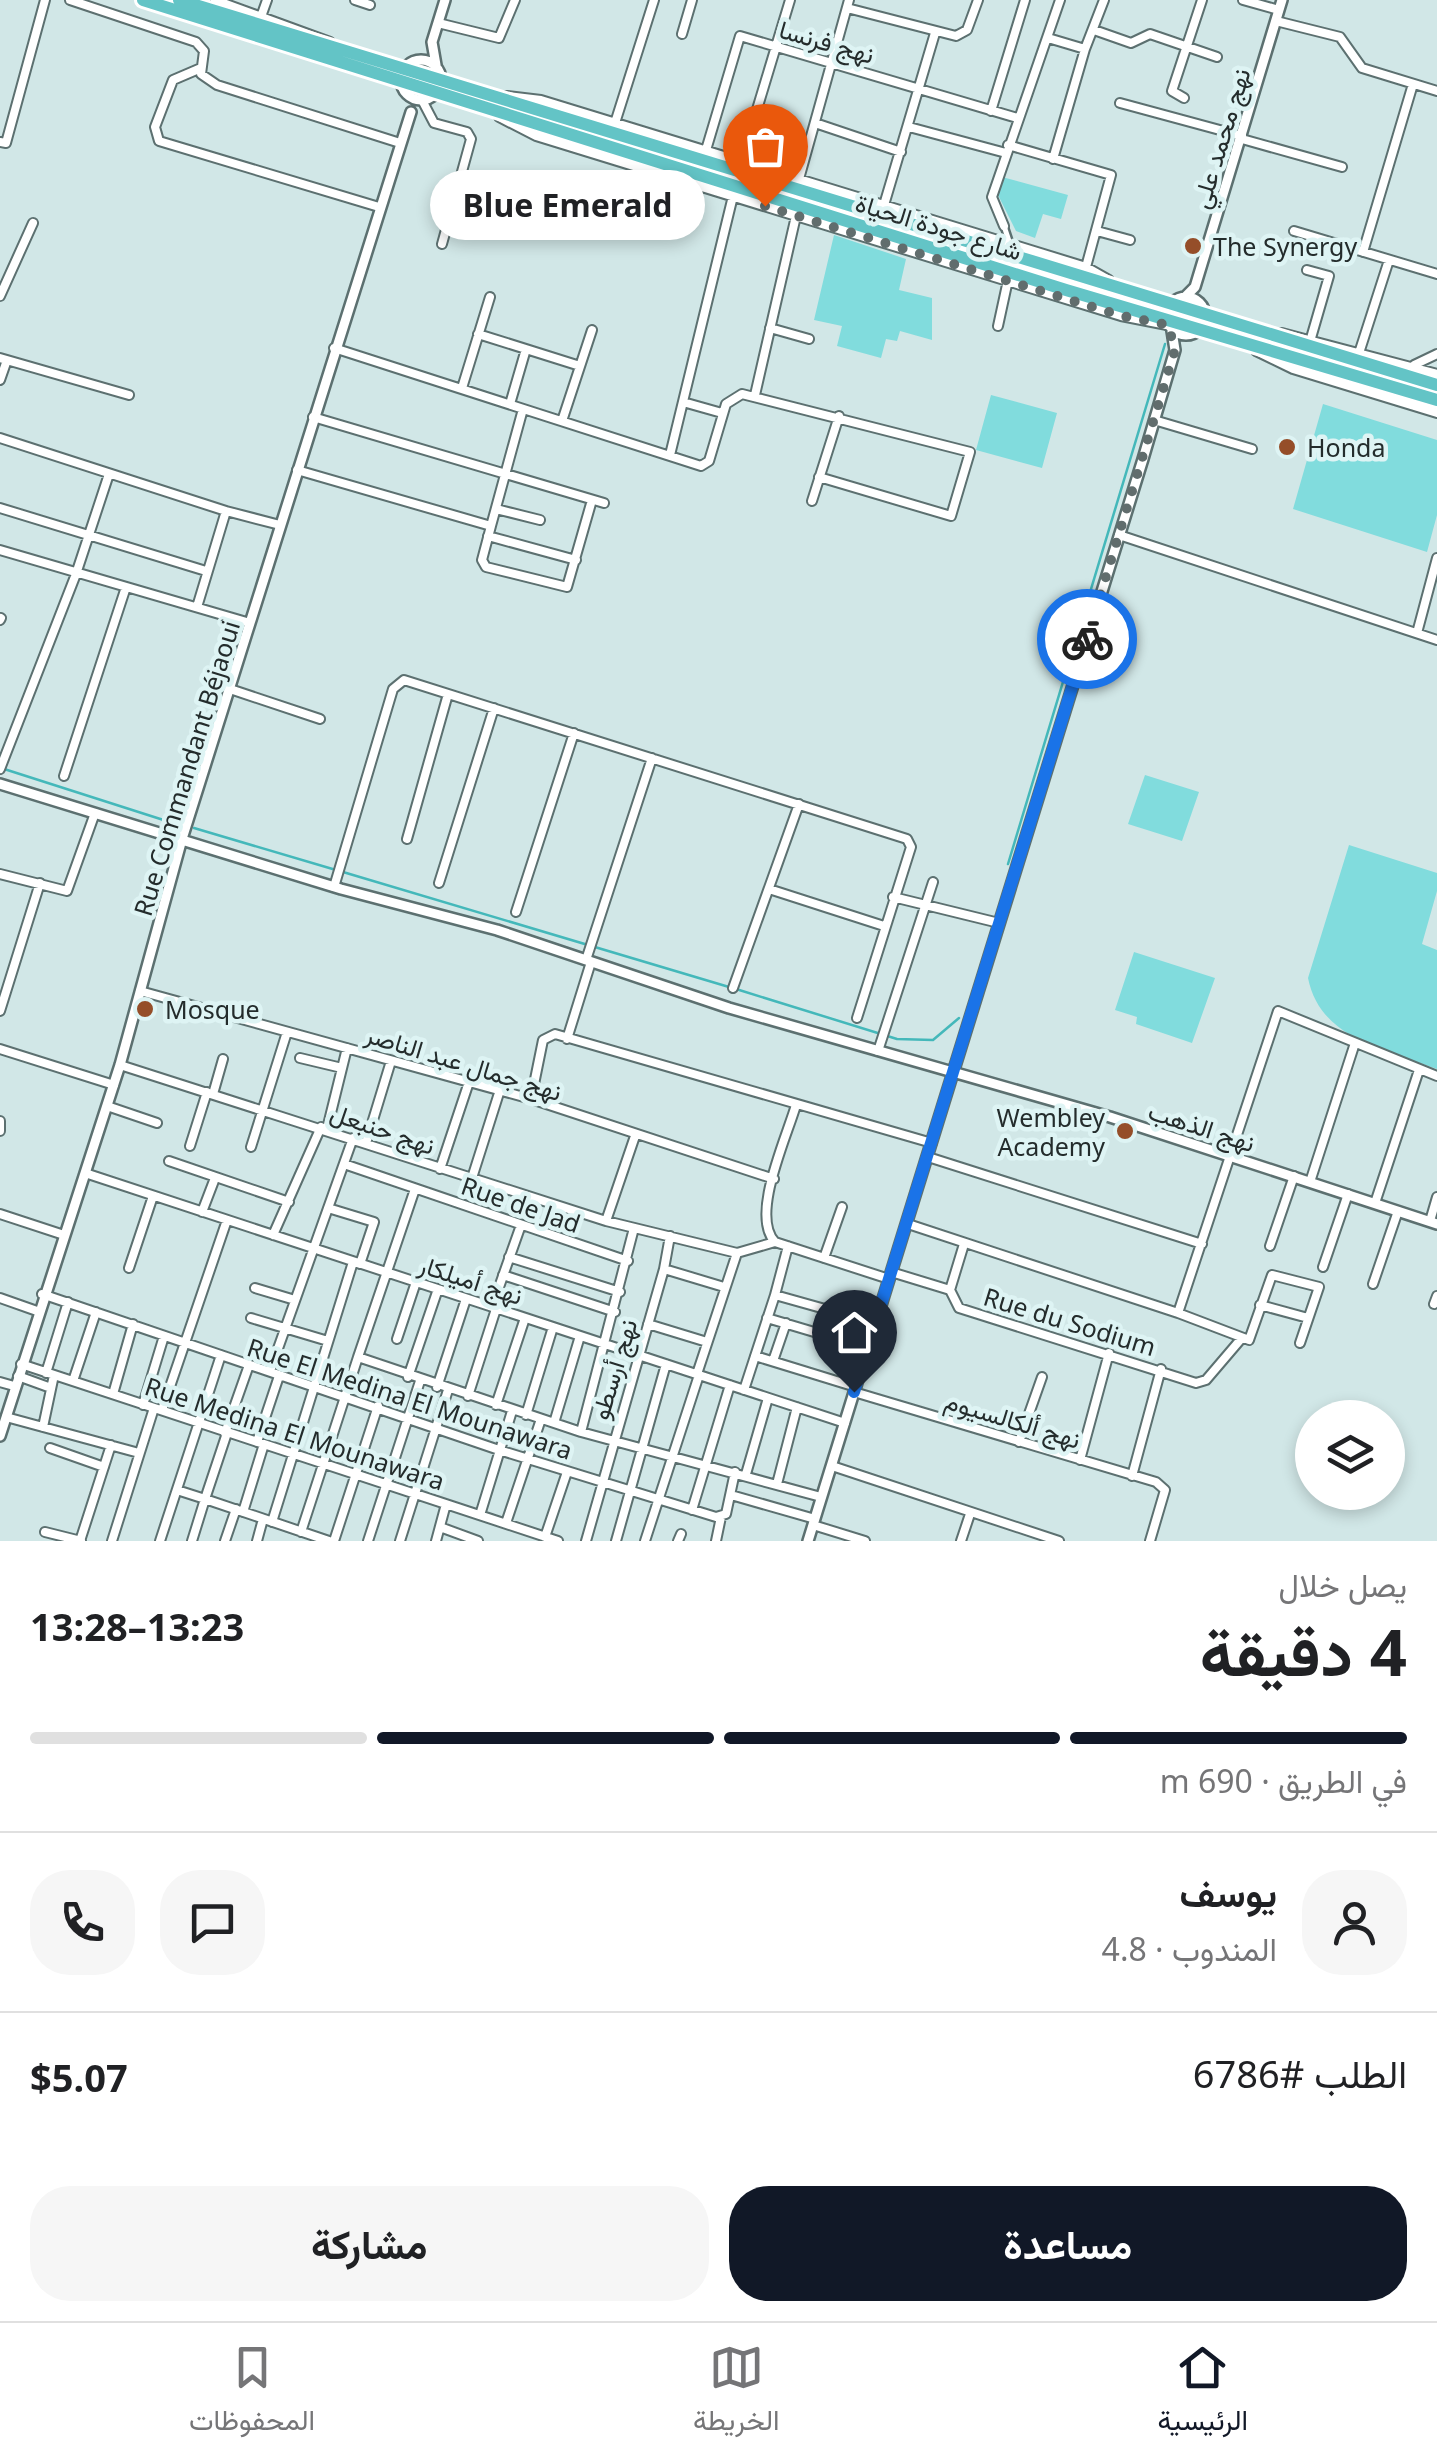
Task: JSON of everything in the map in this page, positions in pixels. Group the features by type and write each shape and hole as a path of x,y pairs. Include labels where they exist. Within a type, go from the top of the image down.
{"highway":[{"name":"شارع جودة الحياة","path":"143,0 406,75"},
{"name":"شارع جودة الحياة","path":"179,0 357,55 487,108 1169,326 1244,342 1437,400"},
{"name":"شارع جودة الحياة","path":"434,88 496,96 1437,385"}],"street":[{"path":"0,142 6,144 46,0"},
{"path":"70,0 196,42 204,51 201,68 206,80 217,85 400,143"},
{"path":"215,0 311,32 357,55"},
{"path":"262,14 267,0"},
{"path":"355,0 370,5"},
{"path":"442,244 472,139 467,132 434,123 432,42 446,0"},
{"path":"438,23 499,38 515,0"},
{"path":"615,123 654,0"},
{"path":"682,34 692,0"},
{"path":"752,126 790,0"},
{"path":"799,179 848,4 935,34 962,35 978,0"},
{"path":"991,110 1025,0"},
{"path":"1010,244 992,196 1060,0"},
{"path":"1053,159 1084,49 1104,0"},
{"path":"1184,98 1172,91 1202,0"},
{"path":"1243,0 1279,10 1340,37 1357,66 1437,91"},
{"name":"نهج محمد علي","path":"1196,287 1279,10"},
{"path":"1094,30 1131,43 1147,34 1217,57"},
{"path":"884,205 935,34"},
{"name":"نهج فرنسا","path":"706,150 740,36 1016,118"},
{"path":"1048,38 1084,49"},
{"path":"411,112 406,75 432,42"},
{"path":"201,68 173,80 155,127 159,141 379,206"},
{"path":"406,75 415,99 434,88"},
{"path":"1363,252 1413,84"},
{"path":"411,112 434,88"},
{"path":"496,96 530,97 1086,266 1130,293"},
{"path":"1120,103 1342,168"},
{"path":"487,108 536,136 1122,316 1169,326"},
{"name":"Rue Commandant Béjaoui","path":"0,1436 42,1294 114,1085 182,839 411,112"},
{"path":"815,123 901,152"},
{"path":"909,127 1053,159 1110,176 1086,266"},
{"path":"670,455 734,196"},
{"path":"755,395 796,216"},
{"path":"0,296 33,223"},
{"path":"1294,230 1437,274"},
{"path":"1097,231 1130,240"},
{"path":"1360,350 1389,260"},
{"path":"1308,270 1329,276 1311,338"},
{"path":"998,326 1008,280"},
{"path":"1175,350 1196,332 1205,315 1196,287"},
{"path":"808,1541 1175,350 1169,326 1171,305 1196,287"},
{"path":"1186,296 1198,300"},
{"path":"462,388 490,298"},
{"path":"770,328 808,339"},
{"path":"562,421 592,330"},
{"path":"1260,332 1311,338 1437,374"},
{"path":"478,334 580,366"},
{"path":"1244,342 1293,369 1437,413"},
{"path":"334,348 705,465 731,398 755,395 970,452 951,516 819,477"},
{"path":"510,404 526,348"},
{"path":"1412,366 1437,354"},
{"path":"0,380 3,359 130,395"},
{"path":"683,402 722,413"},
{"path":"522,408 482,560 486,567 566,587 592,500"},
{"path":"812,501 839,416"},
{"path":"314,417 604,504"},
{"path":"1154,420 1252,449"},
{"path":"0,438 226,511 280,524"},
{"path":"297,470 491,526"},
{"path":"1,767 76,574 109,474"},
{"path":"0,508 206,572"},
{"path":"496,509 540,520"},
{"path":"197,607 226,511"},
{"path":"1120,535 1437,640"},
{"path":"488,536 576,560"},
{"path":"0,550 250,623"},
{"path":"1417,633 1437,558"},
{"path":"64,776 126,587"},
{"path":"334,887 392,688 404,680 908,838 910,847 857,1018"},
{"path":"230,688 320,719"},
{"path":"406,839 448,694"},
{"path":"439,883 494,708"},
{"path":"516,912 574,734"},
{"path":"567,1039 590,946 652,758"},
{"name":"نهج الذهب","path":"0,784 334,887 497,930 878,1051 1232,1156 1433,1222"},
{"path":"733,988 799,804"},
{"path":"0,874 68,890 95,812"},
{"path":"878,1051 933,882"},
{"path":"0,1011 40,883"},
{"path":"769,889 884,926"},
{"path":"894,897 999,923"},
{"name":"نهج جمال عبد الناصر","path":"140,990 468,1085 531,1099 774,1179"},
{"path":"1180,1310 1278,1011 1437,1076"},
{"path":"251,1148 287,1032"},
{"path":"531,1099 543,1040 555,1034 932,1143"},
{"path":"1310,1182 1355,1043"},
{"path":"274,1235 324,1128 347,1048"},
{"path":"0,1049 114,1085"},
{"path":"300,1058 342,1068"},
{"path":"190,1146 223,1060"},
{"path":"366,1143 391,1061"},
{"name":"نهج حنبعل","path":"120,1065 606,1221 737,1253"},
{"path":"1375,1203 1419,1070"},
{"path":"440,1168 468,1085"},
{"path":"472,1178 499,1093"},
{"path":"107,1106 157,1122"},
{"path":"645,1541 737,1253 775,1242 764,1228 763,1215 796,1106"},
{"path":"0,1122 0,1131"},
{"path":"606,1221 635,1136"},
{"path":"225,1541 261,1443 284,1328 353,1138"},
{"path":"928,1157 1202,1244"},
{"path":"169,1161 288,1202"},
{"name":"Rue de Jad","path":"344,1164 628,1262"},
{"name":"نهج أميلكار","path":"85,1173 845,1423"},
{"path":"1270,1246 1294,1176"},
{"path":"202,1212 215,1178"},
{"path":"302,1532 415,1189"},
{"path":"1322,1267 1348,1194"},
{"path":"128,1268 154,1196"},
{"path":"1433,1222 1437,1197"},
{"path":"824,1258 842,1207"},
{"path":"257,1541 293,1454 327,1345 374,1222 328,1208"},
{"path":"1373,1284 1398,1211"},
{"path":"0,1214 64,1235"},
{"path":"112,1541 139,1453 186,1343 228,1220"},
{"path":"908,1224 1180,1310 1241,1339 1250,1339 1270,1276 1318,1286 1300,1343"},
{"path":"468,1396 502,1276 521,1225"},
{"path":"581,1432 634,1228"},
{"name":"نهج أرسطو","path":"586,1541 670,1236"},
{"name":"Rue du Sodium","path":"775,1242 950,1290 958,1308 1191,1379 1206,1380 1217,1362 1241,1339"},
{"path":"950,1290 964,1244"},
{"path":"744,1390 788,1246"},
{"path":"509,1257 620,1292"},
{"path":"664,1269 724,1287"},
{"path":"502,1276 615,1312"},
{"path":"397,1339 416,1282"},
{"path":"254,1288 295,1300"},
{"path":"408,1377 438,1290"},
{"name":"Rue El Medina El Mounawara","path":"42,1294 499,1450 721,1517"},
{"path":"774,1294 875,1323"},
{"path":"0,1298 37,1311"},
{"path":"437,1387 466,1299"},
{"path":"43,1426 50,1374 68,1302"},
{"path":"1260,1305 1308,1318"},
{"path":"74,1380 96,1312"},
{"path":"252,1318 327,1345"},
{"path":"496,1405 524,1318"},
{"path":"767,1318 868,1348"},
{"path":"772,1362 786,1322"},
{"path":"113,1394 134,1324"},
{"path":"648,1324 707,1342"},
{"path":"526,1415 553,1327"},
{"path":"143,1405 164,1336"},
{"path":"554,1423 580,1336"},
{"path":"1080,1460 1109,1353"},
{"path":"160,1541 221,1355"},
{"name":"نهج ألكالسيوم","path":"755,1356 1161,1485 1164,1496 1150,1541"},
{"path":"358,1357 437,1387 581,1432 822,1497"},
{"name":"Rue Medina El Mounawara","path":"20,1364 558,1541"},
{"path":"616,1541 666,1364"},
{"path":"192,1541 248,1365"},
{"path":"1132,1476 1160,1369"},
{"path":"1019,1442 1042,1378"},
{"path":"368,1541 420,1381"},
{"path":"0,1382 51,1388"},
{"path":"692,1510 730,1385"},
{"path":"400,1541 448,1390"},
{"path":"746,1474 768,1398"},
{"path":"177,1490 327,1540 356,1474 378,1406"},
{"path":"777,1484 797,1408"},
{"path":"480,1514 512,1410"},
{"path":"3,1420 43,1426 139,1453"},
{"path":"506,1523 542,1420"},
{"path":"44,1532 81,1541 111,1445"},
{"path":"50,1448 104,1467"},
{"path":"832,1466 1030,1537 1059,1541"},
{"path":"542,1538 567,1472"},
{"path":"716,1541 735,1472"},
{"path":"731,1495 866,1541"},
{"path":"436,1541 446,1504"},
{"path":"962,1541 970,1514"},
{"path":"440,1527 478,1541"}],"shaded area":[{"path":"1002,177 1068,195 1061,219 1043,214 1035,238 1016,231 997,193"},
{"path":"834,235 906,259 899,290 932,298 932,340 900,331 897,341 886,339 881,358 837,346 842,326 814,320"},
{"path":"991,395 1057,413 1042,468 976,450"},
{"path":"1323,404 1437,440 1437,515 1427,552 1293,509"},
{"path":"1145,775 1199,792 1182,841 1128,824"},
{"path":"1349,845 1437,873 1437,891 1422,944 1437,950 1437,1069 1358,1039 1341,1029 1315,999 1308,978"},
{"path":"1134,952 1215,978 1192,1043 1136,1024 1137,1017 1115,1010"}],"waterway":[{"path":"1008,864 1165,344"},
{"path":"1,768 176,824"},
{"path":"194,828 336,870"},
{"path":"343,872 729,987"},
{"path":"736,989 897,1039 933,1040 959,1018"}],"way so far":[{"path":"765,206 1122,316 1168,325 1175,350 1087,639"}],"place":[{"name":"Blue Emerald","path":"765,206"},
{"name":"The Synergy","path":"1193,246"},
{"name":"Honda","path":"1287,447"},
{"name":"Mosque","path":"145,1009"},
{"name":"Wembley Academy","path":"1125,1131"}],"route":[{"path":"854,1392 1087,639"}]}
